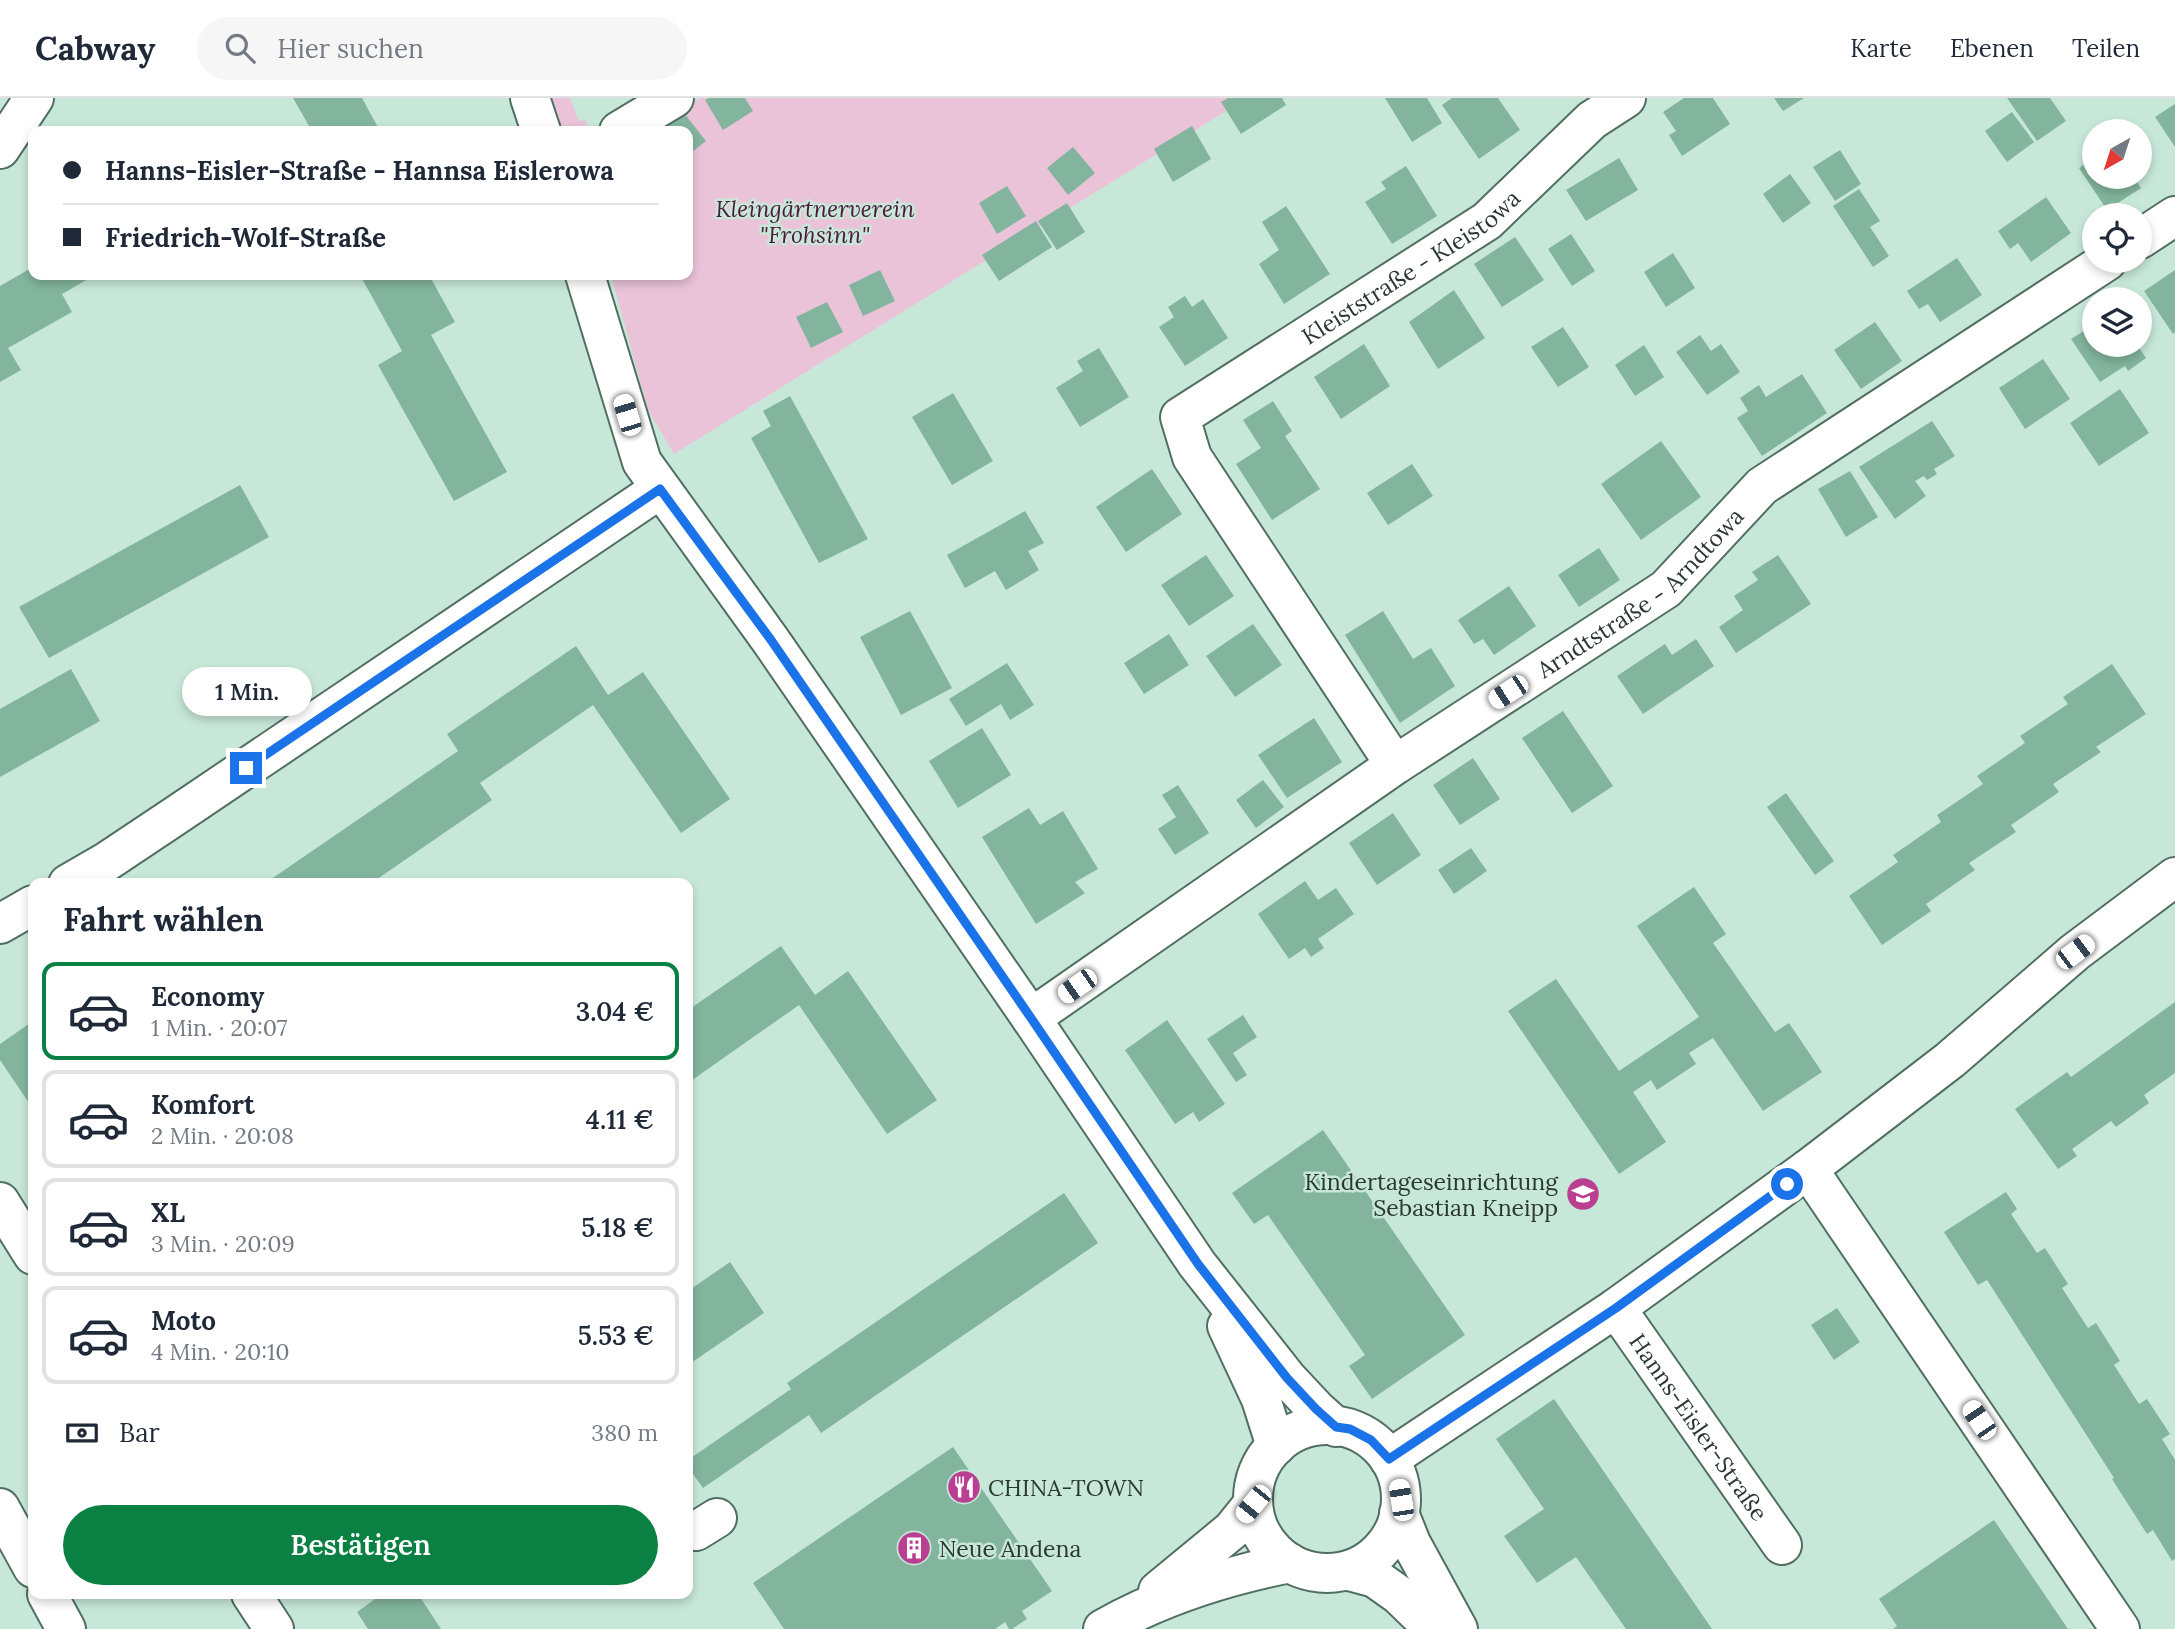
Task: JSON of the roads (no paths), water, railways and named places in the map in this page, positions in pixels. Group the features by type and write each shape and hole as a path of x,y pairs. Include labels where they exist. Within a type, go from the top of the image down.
{"street":[{"path":"530,98 539,126"},
{"path":"627,126 674,98"},
{"name":"Kleiststraße - Kleistowa","path":"1395,765 1192,457 1180,417 1487,221 1592,120 1626,98"},
{"path":"2152,231 2175,216"},
{"name":"Arndtstraße - Arndtowa","path":"1031,1018 1395,765 1666,589 1762,486 2089,273"},
{"path":"586,280 642,463 771,640 1198,1264 1287,1378 1336,1427"},
{"path":"93,878 113,873 660,489"},
{"path":"1389,1459 1616,1308 1808,1168 1950,1060 2075,952 2175,877"},
{"path":"0,924 28,908"},
{"path":"1808,1168 2120,1629"},
{"path":"0,1202 28,1247"},
{"path":"1198,1264 1261,1399 1276,1446"},
{"name":"Hanns-Eisler-Straße","path":"1616,1308 1782,1545"},
{"path":"1327,1425 1336,1427 1350,1429 1371,1440 1389,1459 1398,1477 1401,1500 1397,1523 1387,1544 1370,1560 1349,1571 1326,1574 1302,1570 1282,1559 1266,1542 1255,1521 1253,1504 1256,1475 1267,1455 1283,1439 1304,1428 1327,1425"},
{"path":"1116,1622 1232,1530 1253,1504"},
{"path":"0,1508 28,1560"},
{"path":"1399,1513 1411,1543 1458,1629"},
{"path":"1116,1622 1228,1576 1290,1563"},
{"path":"1349,1571 1375,1578 1399,1595 1434,1629"},
{"path":"50,1599 66,1629"},
{"path":"254,1599 274,1629"}],"place":[{"name":"Kindertageseinrichtung Sebastian Kneipp","path":"1583,1194"},
{"name":"CHINA-TOWN","path":"964,1487"},
{"name":"Neue Andena","path":"914,1548"}],"park label":[{"name":"Kleingärtnerverein \"Frohsinn\"","path":"815,221"}]}
